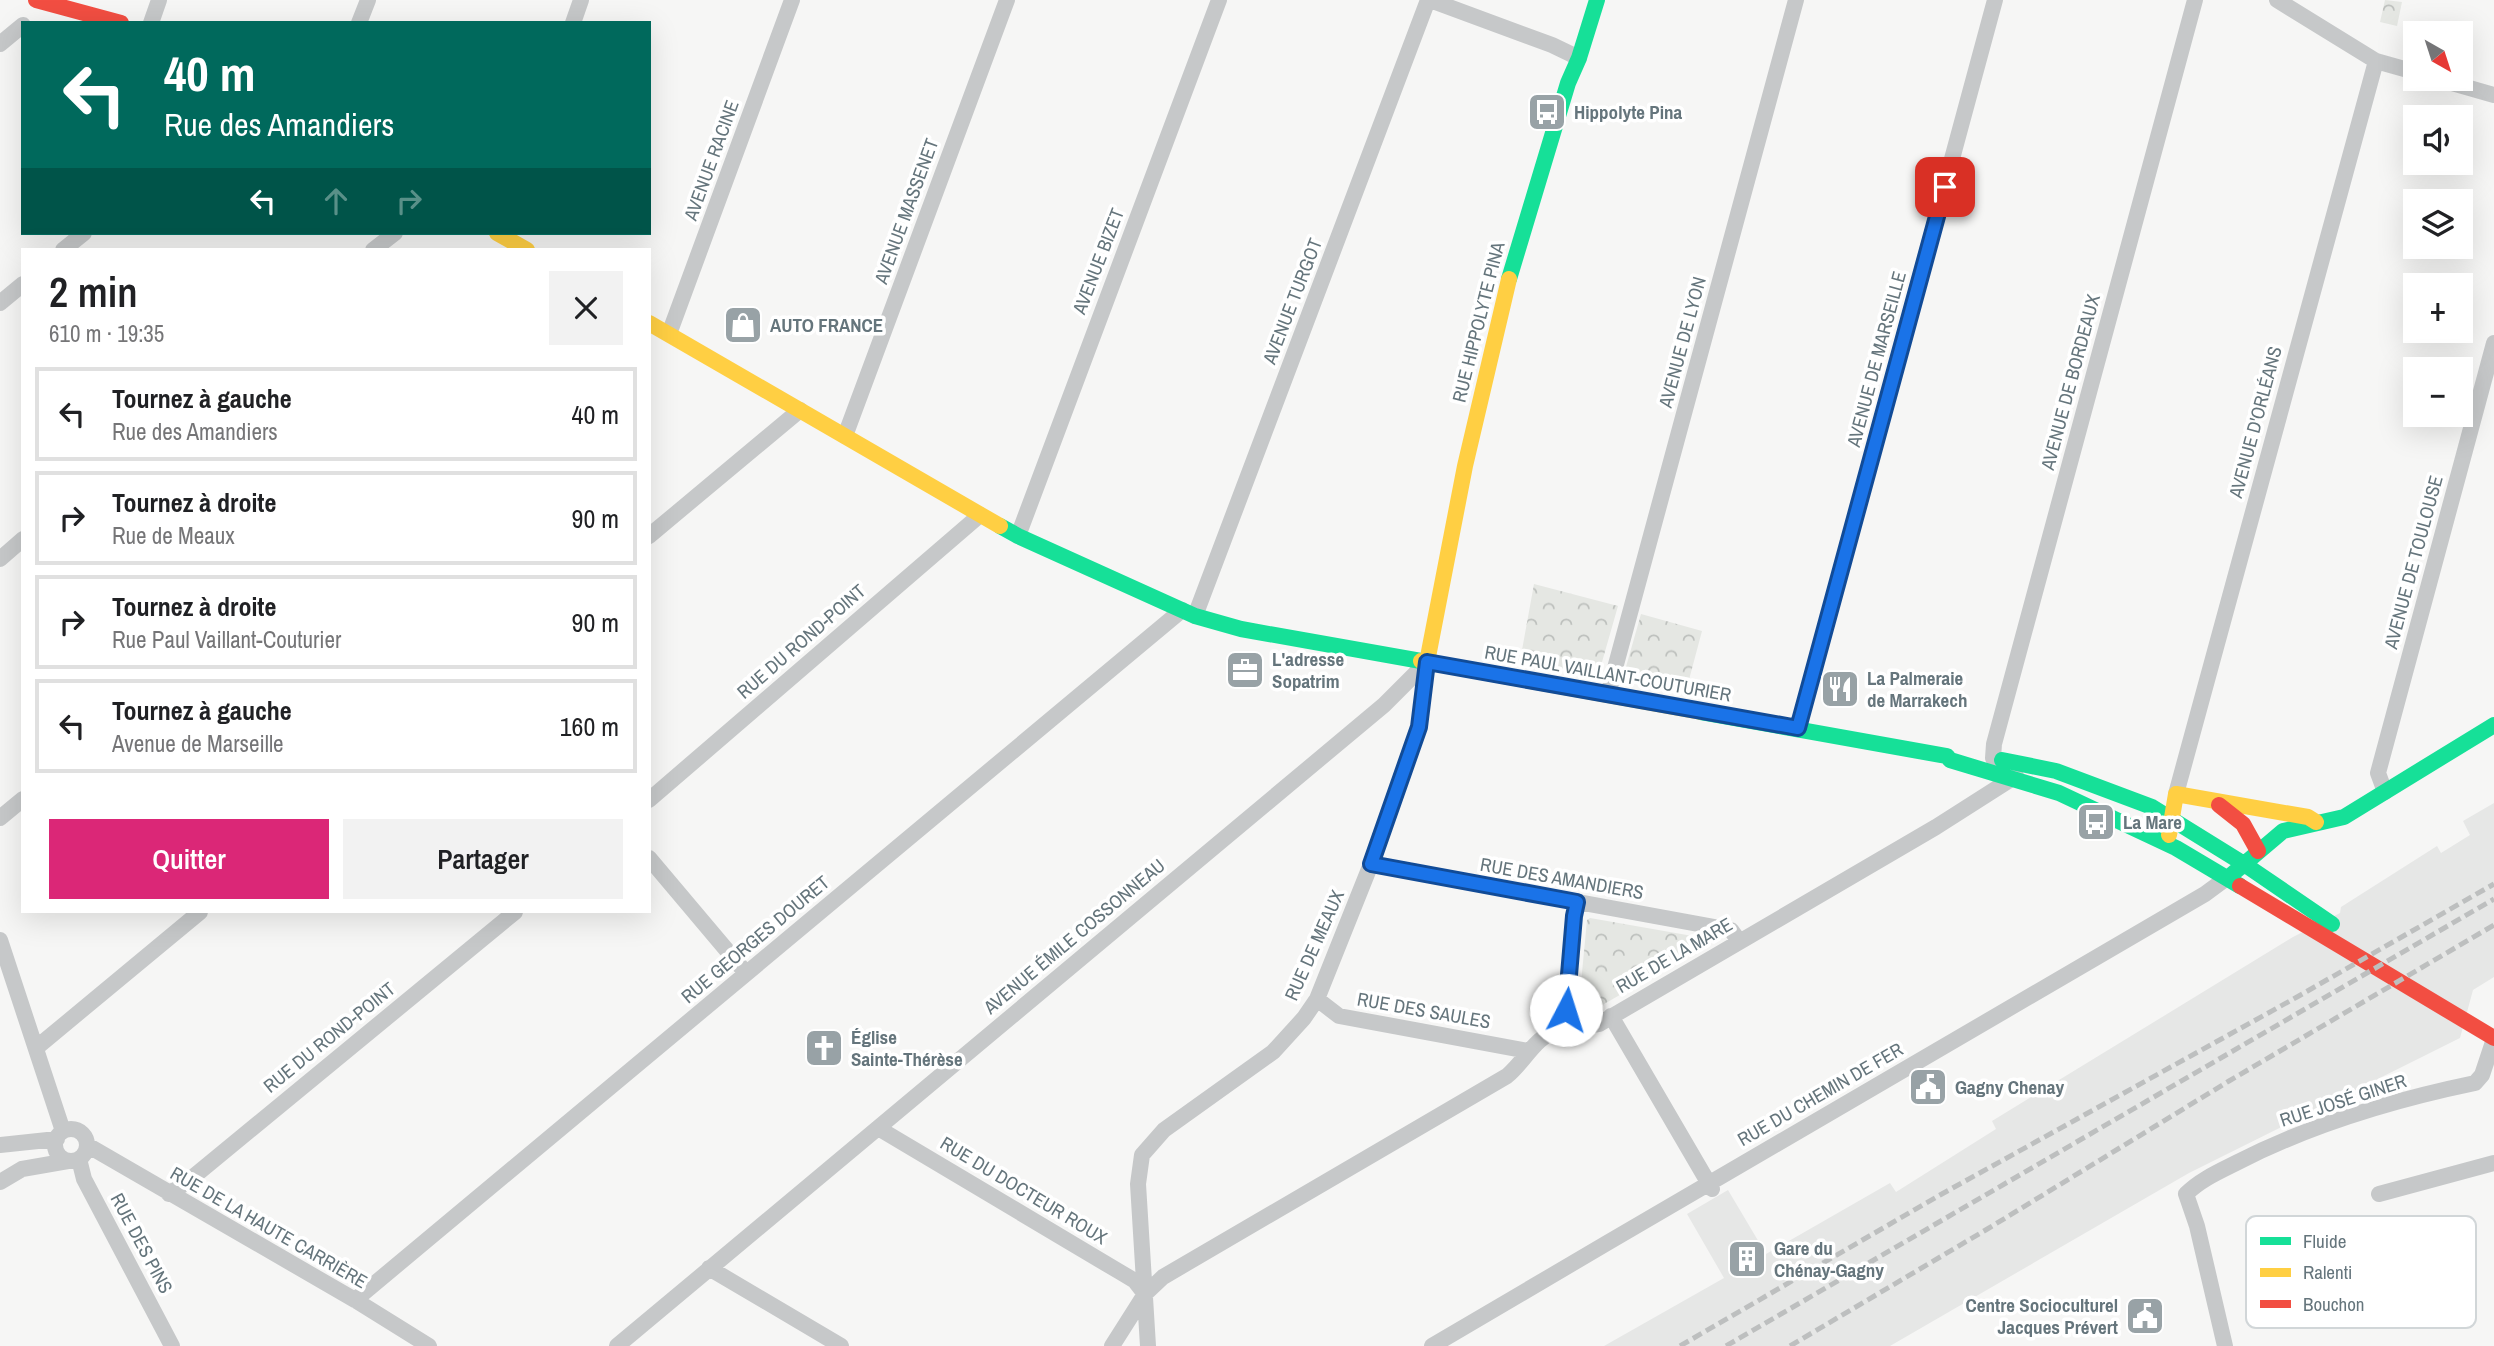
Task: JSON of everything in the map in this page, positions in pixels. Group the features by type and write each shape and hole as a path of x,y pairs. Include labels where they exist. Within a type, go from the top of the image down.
{"main road":[{"name":"RUE HIPPOLYTE PINA","path":"1427,662 1465,466 1508,283 1568,83 1579,58 1597,0"},
{"path":"40,1 114,21"},
{"path":"501,235 523,248"},
{"name":"RUE PAUL VAILLANT-COUTURIER","path":"651,324 1018,536 1189,613 1241,629 1947,755 1952,752 1993,758 2056,772 2171,816 2333,924 2459,1001 2494,1019"},
{"path":"2228,877 2283,831 2344,817 2442,755 2494,726"},
{"name":"RUE PAUL VAILLANT-COUTURIER","path":"1947,755 1950,760 2059,793 2168,844 2228,877 2318,934 2494,1038"},
{"path":"2168,844 2176,794 2308,817 2316,822"},
{"path":"2210,800 2233,812 2246,824 2258,851"}],"street":[{"path":"152,21 159,0"},
{"path":"360,21 368,0"},
{"path":"574,21 581,0"},
{"name":"AVENUE RACINE","path":"669,334 792,0"},
{"name":"AVENUE MASSENET","path":"845,436 1007,0"},
{"name":"AVENUE BIZET","path":"1018,536 1219,0"},
{"path":"1429,0 1552,45 1579,58"},
{"name":"AVENUE TURGOT","path":"1189,613 1429,0"},
{"name":"AVENUE DE LYON","path":"1608,694 1796,0"},
{"name":"AVENUE DE MARSEILLE","path":"1798,728 1995,0"},
{"name":"AVENUE DE BORDEAUX","path":"1993,758 1998,730 2195,0"},
{"path":"2277,0 2376,61 2403,69"},
{"path":"26,21 40,1"},
{"path":"0,44 21,26"},
{"name":"AVENUE D'ORLÉANS","path":"2176,794 2376,61"},
{"path":"2473,89 2494,95"},
{"path":"65,248 82,235"},
{"path":"376,248 392,235"},
{"path":"0,303 21,286"},
{"name":"AVENUE DE TOULOUSE","path":"2385,792 2378,773 2494,343"},
{"path":"651,534 800,410"},
{"name":"RUE DU ROND-POINT","path":"651,798 980,515"},
{"path":"0,559 21,541"},
{"name":"RUE GEORGES DOURET","path":"355,1300 746,973 1189,613"},
{"name":"RUE DE MEAUX","path":"1148,1346 1138,1184 1142,1155 1164,1130 1273,1052 1304,1018 1317,999 1371,864 1419,727 1427,662"},
{"name":"AVENUE ÉMILE COSSONNEAU","path":"617,1346 1384,705 1427,662"},
{"path":"1993,758 2007,776"},
{"name":"RUE PAUL VAILLANT-COUTURIER","path":"2007,776 2022,770 2099,793 2105,789"},
{"name":"RUE DE LA MARE","path":"1112,1346 1145,1294 1163,1277 1507,1076 1521,1065 1528,1051 1539,1040 1557,1030 1572,1026 1583,1028 1599,1024 1936,827 2007,776"},
{"path":"0,818 21,801"},
{"path":"651,860 746,973"},
{"name":"RUE DES AMANDIERS","path":"1371,864 1731,930 1739,942"},
{"name":"RUE DU CHEMIN DE FER","path":"1432,1346 1710,1186 2205,894 2228,877"},
{"path":"1572,1026 1566,1010 1577,902"},
{"path":"36,1048 199,913"},
{"name":"RUE DU ROND-POINT","path":"169,1194 514,913"},
{"path":"1,947 36,1048 60,1135 57,1152 78,1155"},
{"name":"RUE DES SAULES","path":"1317,999 1339,1016 1528,1051"},
{"path":"1611,1017 1710,1186"},
{"name":"RUE JOSÉ GINER","path":"2225,1346 2197,1226 2186,1194 2196,1184 2269,1146 2299,1134 2360,1113 2475,1083 2482,1076 2494,1038"},
{"name":"RUE DU DOCTEUR ROUX","path":"878,1128 1135,1281 1145,1294"},
{"path":"0,1182 22,1169 78,1155 86,1140 79,1131 69,1129 60,1135 5,1145"},
{"path":"5,1145 21,1160 22,1169"},
{"name":"RUE DE LA HAUTE CARRIÈRE","path":"78,1155 169,1194 355,1300 429,1346"},
{"name":"RUE DES PINS","path":"78,1155 84,1179 172,1346"},
{"path":"2379,1194 2494,1163"},
{"path":"709,1268 841,1346"}],"shaded area":[{"path":"2494,803 2494,977 2473,990 2460,1038 2189,1173 1890,1346 1604,1346 1724,1278 1687,1214 1728,1190 1766,1254 1890,1183 1896,1192 1996,1129 1992,1121 2293,937 2340,913 2341,907 2437,846 2441,853 2470,835 2463,821"}],"green space":[{"path":"2385,0 2402,2 2397,26 2380,22"},
{"path":"1534,584 1618,606 1600,669 1592,674 1520,661"},
{"path":"1641,614 1702,631 1686,691 1630,682 1624,674"},
{"path":"1590,918 1704,938 1705,946 1585,1015 1579,1004 1587,920"}],"railway":[{"path":"1680,1346 1940,1195 2297,997 2494,884"},
{"path":"1726,1346 2494,899"},
{"path":"1790,1346 2229,1081 2494,925"}],"traffic: fast":[{"path":"1509,279 1568,83 1579,58 1597,0"},
{"path":"1000,526 1195,616 1241,629 1421,661"},
{"path":"1701,712 1947,756 1950,760 2059,793 2176,848 2240,886"},
{"path":"2230,876 2283,831 2344,817 2494,725"},
{"path":"2002,760 2056,771 2152,807 2244,864 2332,924"}],"traffic: slow":[{"path":"501,235 523,248"},
{"path":"1427,662 1465,466 1509,279"},
{"path":"651,324 1000,526"},
{"path":"1421,661 1701,712"},
{"path":"2169,835 2176,794 2308,817 2316,822"}],"traffic: jam":[{"path":"36,0 114,21"},
{"path":"2219,805 2243,824 2258,851"},
{"path":"2240,886 2494,1038"}],"place":[{"name":"Hippolyte Pina","path":"1547,112"},
{"name":"AUTO FRANCE","path":"743,325"},
{"name":"L'adresse Sopatrim","path":"1245,670"},
{"name":"La Palmeraie de Marrakech","path":"1840,689"},
{"name":"La Mare","path":"2096,822"},
{"name":"Église Sainte-Thérèse","path":"824,1048"},
{"name":"Gagny Chenay","path":"1928,1087"},
{"name":"Gare du Chénay-Gagny","path":"1747,1259"},
{"name":"Centre Socioculturel Jacques Prévert","path":"2145,1316"}],"route":[{"path":"1566,1010 1577,902 1371,864 1419,727 1427,662 1798,728 1945,187"}]}
